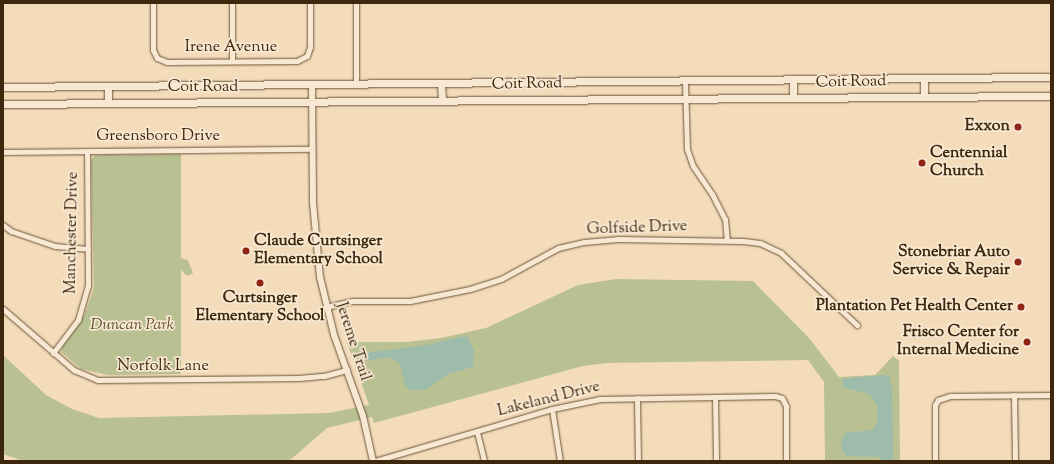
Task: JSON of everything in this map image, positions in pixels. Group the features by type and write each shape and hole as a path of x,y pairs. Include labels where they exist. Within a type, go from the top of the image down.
{"main road":[{"name":"Coit Road","path":"3,87 685,82 1051,77"},
{"path":"924,78 924,96"},
{"path":"793,80 793,98"},
{"path":"441,84 442,100"},
{"path":"108,86 108,103"},
{"name":"Coit Road","path":"3,104 1051,96"}],"street":[{"name":"Irene Avenue","path":"153,3 153,50 157,58 167,62 297,61 306,57 310,47 310,3"},
{"path":"232,3 232,61"},
{"path":"356,3 356,84"},
{"path":"685,82 687,149 693,166 712,194 725,219 727,240"},
{"name":"Jereme Trail","path":"312,85 312,150 316,239 326,307 363,416 374,461"},
{"name":"Greensboro Drive","path":"3,152 312,150"},
{"name":"Manchester Drive","path":"53,353 72,331 82,311 88,286 87,151"},
{"path":"3,225 11,231 55,246 88,249"},
{"name":"Golfside Drive","path":"326,307 352,301 410,301 470,289 501,279 558,248 584,242 617,239 727,240 760,244 781,253 857,325"},
{"name":"Norfolk Lane","path":"3,309 53,353 80,374 98,380 299,378 324,376 347,370"},
{"path":"935,461 935,405 938,400 950,396 1051,394"},
{"path":"1014,395 1015,461"},
{"path":"715,397 716,461"},
{"name":"Lakeland Drive","path":"374,461 552,409 600,399 715,397 782,398 786,406 786,461"},
{"path":"637,398 638,461"},
{"path":"552,409 560,461"},
{"path":"477,432 484,461"}],"green space":[{"name":"Duncan Park","path":"181,154 181,258 188,260 193,273 187,276 181,270 181,374 108,375 81,369 61,352 62,347 84,316 94,288 91,160 95,155"},
{"path":"616,279 753,281 810,339 839,377 875,375 893,356 899,361 900,461 825,461 824,382 808,360 606,363 583,366 374,423 372,417 327,428 289,461 23,461 3,454 3,355 46,395 72,409 99,418 329,413 369,405 347,342 406,342 441,338 486,328 578,285"}],"shaded area":[{"path":"464,336 468,337 474,351 473,367 448,374 425,390 410,390 405,385 400,364 394,360 388,357 369,361 364,358 364,353 427,345"},
{"path":"882,375 889,376 892,388 893,461 884,461 879,457 847,456 842,451 841,441 845,433 873,430 877,422 877,405 869,394 842,387 843,379"}],"place":[{"name":"Exxon","path":"1018,127"},
{"name":"Centennial Church","path":"922,163"},
{"name":"Claude Curtsinger Elementary School","path":"246,251"},
{"name":"Stonebriar Auto Service & Repair","path":"1018,262"},
{"name":"Curtsinger Elementary School","path":"260,283"},
{"name":"Plantation Pet Health Center","path":"1021,307"},
{"name":"Frisco Center for Internal Medicine","path":"1027,342"}]}
